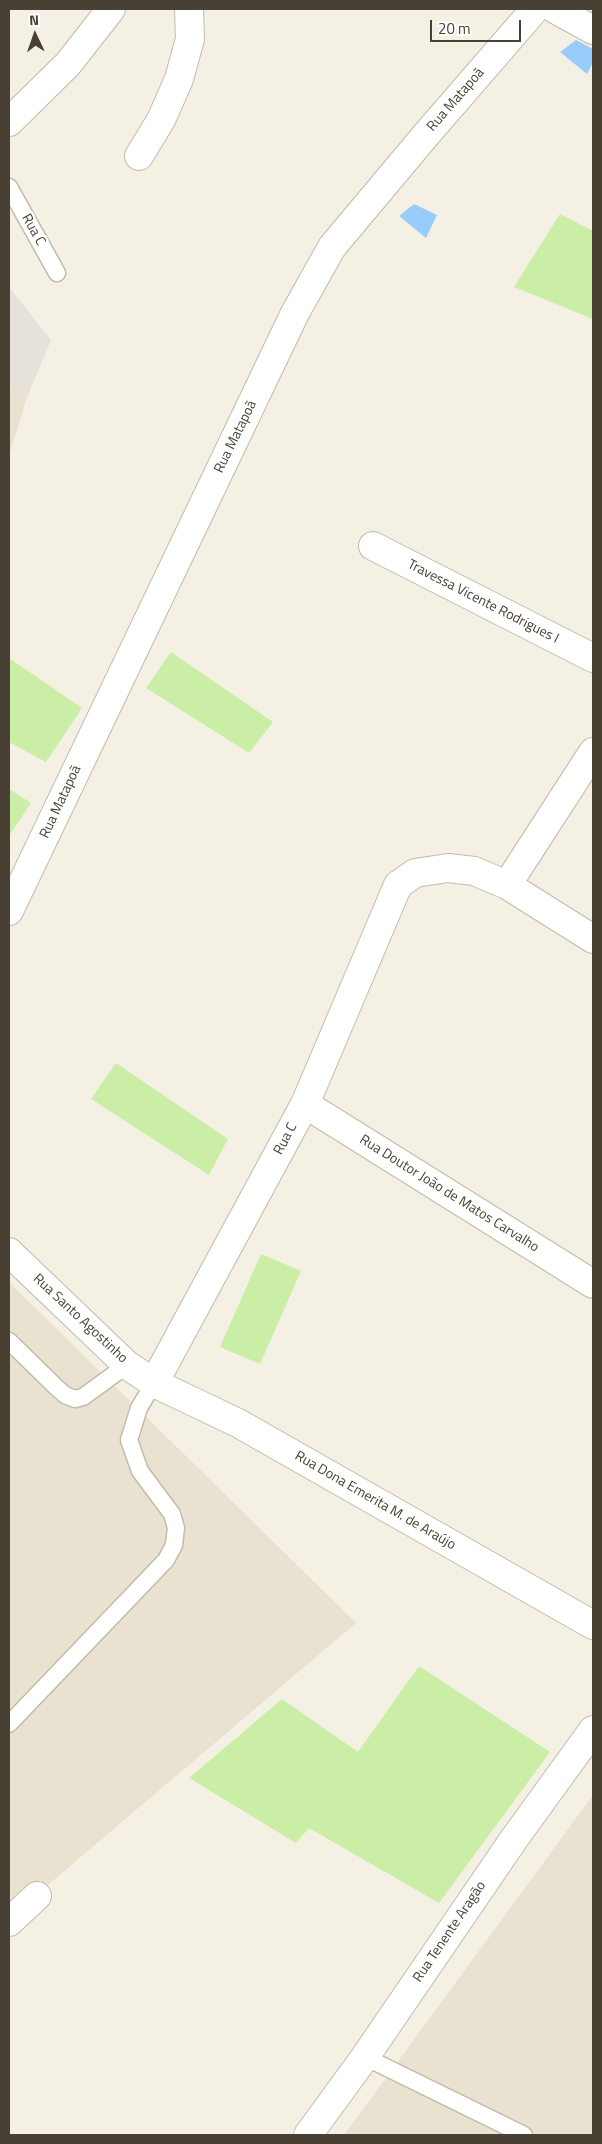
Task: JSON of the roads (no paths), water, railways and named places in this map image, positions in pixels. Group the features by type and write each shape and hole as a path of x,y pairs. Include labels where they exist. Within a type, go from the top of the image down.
{"street":[{"path":"9,122 68,64 111,9"},
{"path":"139,156 161,120 179,79 190,39 189,9"},
{"name":"Rua Matapoã","path":"9,911 295,313 332,247 424,136 535,9"},
{"path":"555,9 593,30"},
{"name":"Travessa Vicente Rodrigues I","path":"373,546 593,658"},
{"path":"593,752 507,885 593,939"},
{"name":"Rua C","path":"154,1383 305,1104 398,885 416,873 448,868 474,871 507,885"},
{"name":"Rua Doutor João de Matos Carvalho","path":"305,1104 593,1284"},
{"name":"Rua Santo Agostinho","path":"9,1252 127,1365 154,1383"},
{"name":"Rua Dona Emerita M. de Araújo","path":"154,1383 238,1423 593,1625"},
{"name":"Rua Tenente Aragão","path":"308,2135 365,2058 514,1839 593,1730"},
{"path":"9,1922 37,1896"}],"lane":[{"name":"Rua C","path":"9,186 57,273"},
{"path":"9,1341 56,1388 65,1395 75,1399 83,1397 127,1365"},
{"path":"9,1724 166,1560 174,1546 176,1528 172,1514 140,1471 129,1440 139,1408 154,1383"},
{"path":"365,2058 524,2135"}],"water":[{"path":"576,40 593,49 593,62 587,74 560,52"},
{"path":"414,204 437,215 426,238 399,216"}]}
